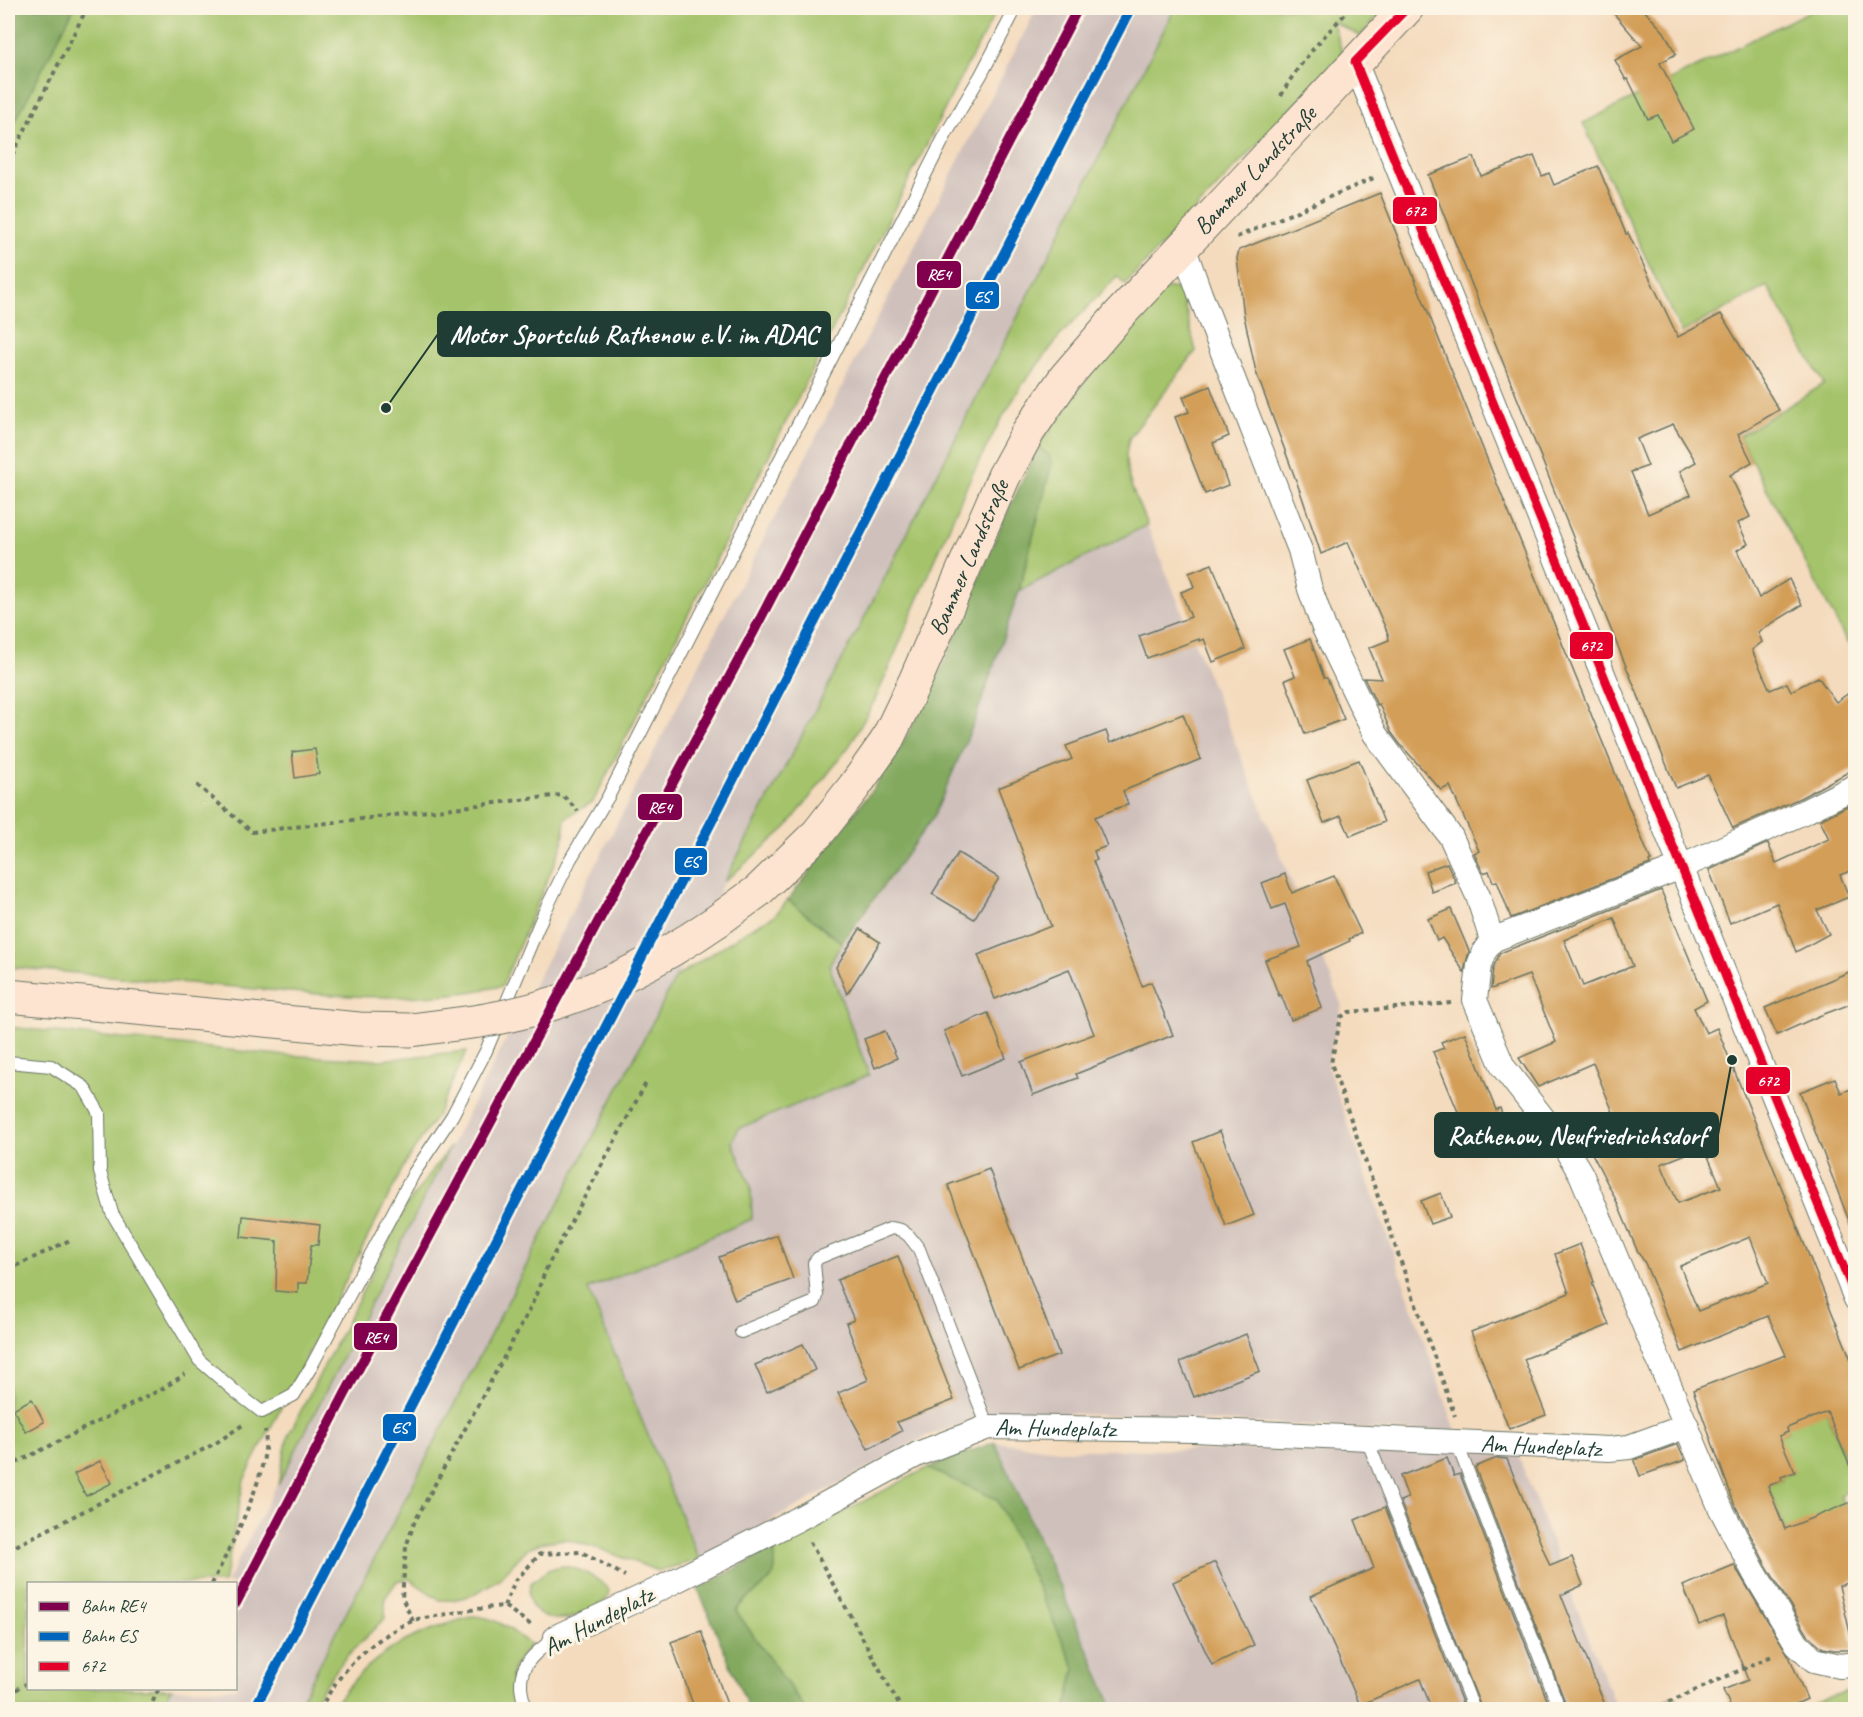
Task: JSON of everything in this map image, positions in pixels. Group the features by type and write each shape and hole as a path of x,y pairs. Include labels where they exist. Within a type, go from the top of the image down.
{"main road":[{"name":"Bammer Landstraße","path":"8,996 359,1029 411,1030 480,1021 557,1002 624,977 671,952 717,921 758,891 818,833 886,742 916,679 1004,476 1028,432 1065,378 1120,314 1407,8"}],"street":[{"path":"1354,62 1856,1299"},
{"path":"1183,246 1300,550 1310,589 1324,628 1375,734 1451,837 1479,896 1492,940"},
{"path":"1856,786 1681,867 1492,940 1479,964 1475,1000 1503,1067 1563,1144 1581,1174 1721,1509 1754,1572 1797,1644 1814,1660 1840,1666 1856,1664"},
{"name":"Am Hundeplatz","path":"556,1637 798,1520 918,1454 988,1426 1194,1430 1609,1449 1629,1447 1687,1426"}],"lane":[{"path":"8,1062 51,1066 84,1087 99,1113 100,1172 112,1213 199,1360 237,1394 262,1412 294,1395 414,1173 452,1116 486,1051 544,913 570,860 608,797 946,134 981,75 1016,8"},
{"path":"741,1332 815,1302 817,1296 814,1263 818,1258 892,1227 901,1230 919,1249 988,1426"},
{"path":"1366,1437 1474,1710"},
{"path":"1460,1441 1560,1710"},
{"name":"Am Hundeplatz","path":"527,1710 522,1699 523,1669 527,1662 556,1637"}],"path":[{"path":"8,163 87,8"},
{"path":"1336,23 1351,8"},
{"path":"1232,242 1239,235 1355,186"},
{"path":"197,785 252,832 562,795 578,810"},
{"path":"1460,1441 1331,1064 1341,1017 1349,1012 1475,1000"},
{"path":"413,1621 402,1598 405,1547 414,1523 530,1309 548,1265 646,1083"},
{"path":"8,1270 70,1240"},
{"path":"8,1467 162,1389 183,1377 199,1360"},
{"path":"8,1550 216,1443 262,1412 266,1441 254,1494 213,1582"},
{"path":"798,1520 902,1710"},
{"path":"504,1606 515,1581 540,1554 581,1552 653,1592"},
{"path":"320,1710 326,1697 350,1664 383,1638 413,1621 461,1611 504,1606 528,1625 556,1637"},
{"path":"1652,1710 1797,1644"},
{"path":"8,1694 27,1684"},
{"path":"148,1710 158,1690"}],"shaded area":[{"path":"1037,8 1175,8 860,626 724,882 296,1709 161,1710 171,1690 237,1690 237,1582 227,1582"},
{"path":"1147,525 1342,1006 1327,1065 1457,1434 1007,1410 926,1436 699,1560 588,1289 752,1219 751,1186 732,1141 739,1128 869,1075 829,965 934,816 975,720 1019,591"},
{"path":"995,1442 1059,1450 1463,1449 1518,1455 1616,1709 1114,1709"}],"green space":[{"path":"8,8 74,8 8,135"},
{"path":"74,8 998,8 593,802 565,818 563,843 502,986 436,995 368,997 8,967 8,135"},
{"path":"1175,8 1386,8 1360,36 1332,21 1343,54 1125,284 1117,276 1060,336 1022,385 999,423 968,483 876,698 850,745 786,828 724,882 860,626"},
{"path":"1816,8 1855,8 1856,639 1848,644 1739,436 1824,384 1767,286 1681,333 1583,123"},
{"path":"1169,288 1181,291 1196,351 1130,437 1126,459 1127,471 1147,525 1019,591 1052,463 1038,447 1081,386 1136,315 1151,299"},
{"path":"1038,447 1048,454 1052,463 1019,591 975,720 934,816 842,943 788,900 888,769 918,715 942,668 1001,526"},
{"path":"788,900 842,943 829,965 869,1075 739,1128 732,1141 751,1186 752,1219 588,1289 699,1560 658,1571 600,1549 565,1539 544,1542 528,1548 499,1579 473,1595 453,1600 440,1600 409,1579 397,1581 385,1598 385,1618 345,1658 310,1709 296,1710 676,977 748,930 774,916"},
{"path":"8,1027 279,1055 380,1060 467,1051 437,1115 406,1162 244,1480 224,1582 27,1582 27,1690 171,1690 161,1709 8,1710"},
{"path":"450,1147 278,1485 288,1436 407,1205"},
{"path":"1827,1412 1855,1483 1855,1488 1840,1495 1849,1518 1785,1529 1768,1486 1794,1472 1749,1448 1788,1432 1782,1417"},
{"path":"995,1442 1114,1709 1066,1709 1075,1668 997,1499 927,1468"},
{"path":"927,1468 997,1499 1075,1668 1066,1709 805,1709 736,1611 774,1574 774,1548"},
{"path":"774,1548 774,1574 736,1611 805,1709 749,1709 698,1589"},
{"path":"561,1566 574,1568 600,1581 609,1591 607,1599 591,1610 574,1617 555,1619 539,1614 530,1602 531,1583 548,1570"},
{"path":"474,1616 497,1622 531,1645 518,1660 512,1675 511,1682 519,1709 331,1709 361,1673 393,1648 430,1630"},
{"path":"1855,1690 1855,1709 1806,1709 1831,1696"},
{"path":"1675,1696 1684,1709 1646,1709"}],"building":[{"path":"1609,8 1642,8 1664,32 1676,54 1660,63 1694,129 1671,141 1658,115 1648,119 1628,79 1626,80 1615,60 1642,46"},
{"path":"1534,156 1542,176 1549,173 1554,185 1598,166 1626,234 1628,233 1678,337 1721,314 1779,410 1738,434 1752,462 1730,475 1750,517 1738,523 1748,544 1737,550 1759,598 1789,579 1802,605 1758,632 1762,642 1752,650 1770,690 1787,683 1791,691 1818,677 1836,702 1856,688 1856,768 1800,798 1733,828 1708,775 1676,788 1428,175 1474,157 1481,176","holes":["1673,424 1696,462 1680,471 1691,495 1648,514 1631,472 1648,466 1637,439"]},
{"path":"1380,193 1651,861 1649,861 1650,864 1511,918 1497,881 1493,882 1489,871 1483,873 1474,853 1479,851 1450,786 1441,790 1400,744 1391,732 1364,678 1382,679 1369,648 1389,640 1388,634 1348,542 1321,554 1256,372 1244,316 1237,258 1239,250"},
{"path":"1210,386 1229,436 1213,443 1228,485 1205,494 1175,417 1189,412 1183,397"},
{"path":"1212,564 1245,649 1213,662 1204,639 1199,641 1199,639 1147,658 1139,636 1191,617 1181,592 1194,587 1189,573"},
{"path":"1310,639 1324,678 1327,678 1344,719 1305,734 1285,680 1295,676 1284,649"},
{"path":"1183,714 1201,759 1123,791 1128,804 1095,817 1107,846 1094,851 1097,860 1093,861 1142,986 1151,982 1173,1035 1076,1074 1078,1078 1033,1095 1021,1062 1094,1034 1069,969 995,999 978,955 1051,926 998,788 1072,759 1066,746 1106,731 1110,743"},
{"path":"315,749 319,774 295,778 292,752"},
{"path":"1359,760 1384,822 1350,836 1341,816 1324,823 1307,780"},
{"path":"1853,803 1856,808 1856,869 1840,875 1849,897 1817,910 1829,934 1796,952 1777,903 1730,923 1709,870 1768,843 1776,863 1829,839 1820,820"},
{"path":"958,853 999,878 974,919 932,894"},
{"path":"1447,863 1456,883 1432,892 1425,871"},
{"path":"1285,874 1292,893 1334,876 1361,933 1349,939 1350,941 1307,961 1322,1008 1291,1020 1265,960 1301,947 1285,904 1272,909 1262,883"},
{"path":"1661,890 1707,1001 1694,1008 1706,1033 1717,1028 1856,1372 1856,1481 1827,1412 1787,1428 1788,1432 1779,1436 1795,1472 1781,1477 1782,1480 1768,1486 1785,1529 1856,1500 1856,1580 1839,1586 1854,1650 1823,1648 1808,1635 1766,1565 1734,1503 1693,1390 1786,1355 1768,1316 1682,1352 1645,1263 1581,1132 1615,1117 1593,1063 1538,1087 1519,1058 1556,1042 1529,975 1491,989 1493,968 1500,953","holes":["1614,918 1633,966 1583,986 1564,940","1704,1147 1721,1187 1678,1203 1661,1164","1750,1237 1768,1283 1698,1311 1680,1266"]},
{"path":"1451,909 1469,951 1464,972 1442,938 1437,941 1428,919"},
{"path":"860,929 880,942 847,994 836,967"},
{"path":"1856,969 1856,1002 1777,1035 1765,1008"},
{"path":"988,1013 1006,1058 962,1076 944,1031"},
{"path":"885,1031 897,1058 875,1068 864,1039"},
{"path":"1465,1033 1496,1110 1500,1108 1510,1136 1474,1150 1433,1052 1444,1048 1441,1042"},
{"path":"1835,1078 1841,1093 1856,1087 1854,1234 1800,1092"},
{"path":"1220,1131 1254,1215 1226,1226 1193,1142"},
{"path":"989,1169 1059,1355 1019,1370 948,1185"},
{"path":"1441,1193 1450,1217 1430,1224 1421,1201"},
{"path":"243,1216 320,1225 318,1245 311,1245 307,1283 298,1283 298,1293 276,1291 277,1241 241,1237"},
{"path":"777,1235 793,1279 735,1300 719,1257"},
{"path":"1580,1244 1594,1282 1592,1283 1609,1325 1524,1359 1546,1415 1509,1429 1471,1332 1569,1293 1555,1254"},
{"path":"898,1256 954,1400 897,1422 902,1431 868,1449 838,1393 868,1380 846,1323 854,1320 837,1280"},
{"path":"1246,1334 1260,1371 1194,1397 1180,1362"},
{"path":"803,1344 815,1370 767,1392 755,1365"},
{"path":"32,1399 44,1422 26,1432 13,1409"},
{"path":"1678,1444 1685,1460 1640,1476 1634,1460"},
{"path":"1447,1458 1454,1476 1460,1474 1551,1710 1482,1710 1400,1501 1408,1498 1400,1476"},
{"path":"1497,1458 1507,1459 1550,1566 1572,1557 1583,1585 1561,1595 1607,1710 1568,1710 1475,1467"},
{"path":"100,1461 112,1483 86,1496 74,1474"},
{"path":"1385,1507 1465,1710 1432,1710 1420,1679 1360,1705 1311,1596 1374,1568 1355,1520"},
{"path":"1215,1562 1254,1645 1212,1665 1173,1582"},
{"path":"1734,1565 1789,1656 1807,1699 1783,1710 1732,1710 1723,1690 1748,1680 1723,1616 1699,1625 1683,1586"},
{"path":"701,1631 729,1710 695,1710 671,1642"}],"rail line":[{"name":"RE4","path":"237,1601 345,1394 753,633 1078,8"},
{"name":"ES","path":"254,1710 1128,13"}],"transit line":[{"name":"672","path":"1407,8 1355,62 1856,1298"}],"place":[{"name":"Motor Sportclub Rathenow e.V. im ADAC","path":"386,408"},
{"name":"Rathenow, Neufriedrichsdorf","path":"1732,1060"}]}
